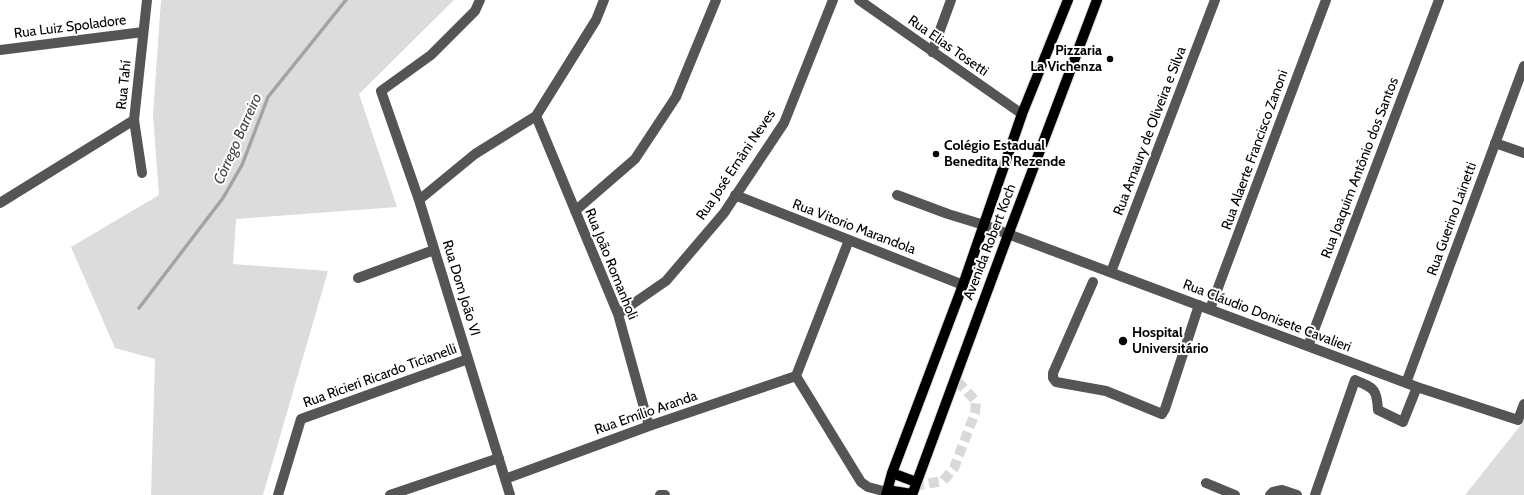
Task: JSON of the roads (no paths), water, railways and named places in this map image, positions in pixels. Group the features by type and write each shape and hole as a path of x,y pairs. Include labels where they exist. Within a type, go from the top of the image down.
{"main road":[{"name":"Avenida Robert Koch","path":"886,493 892,473 963,285 1022,114 1068,0"},
{"name":"Avenida Robert Koch","path":"912,495 1008,234 1097,0"},
{"path":"892,473 916,482"},
{"path":"886,493 893,491 912,495"}],"street":[{"name":"Rua Tahí","path":"142,173 134,120 147,0"},
{"name":"Rua Dom João VI","path":"480,0 475,11 431,55 381,91 419,200 510,495"},
{"path":"419,200 475,154 536,116 596,20 604,0"},
{"path":"575,211 635,159 676,97 716,0"},
{"name":"Rua José Ernâni Neves","path":"618,314 666,282 724,213 784,123 833,0"},
{"name":"Rua Elias Tosetti","path":"859,0 1022,114"},
{"path":"932,52 951,0"},
{"name":"Rua Amaury de Oliveira e Silva","path":"1111,272 1215,0"},
{"name":"Rua Alaerte Francisco Zanoni","path":"1210,309 1326,0"},
{"name":"Rua Joaquim Antônio dos Santos","path":"1308,346 1439,0"},
{"name":"Rua Luiz Spoladore","path":"0,50 144,32"},
{"name":"Rua Guerino Lainetti","path":"1406,383 1524,66"},
{"name":"Rua João Romanholi","path":"536,116 618,314 649,426"},
{"path":"0,203 134,120"},
{"path":"1495,142 1524,153"},
{"name":"Rua Vitorio Marandola","path":"735,195 963,285"},
{"name":"Rua Cláudio Donisete Cavalieri","path":"896,195 948,214 984,225 1417,387 1518,420 1524,404"},
{"path":"849,240 796,376 861,482 886,493"},
{"path":"358,278 434,250"},
{"path":"1093,282 1053,373 1053,378 1056,382 1106,391 1162,414 1165,409 1198,305"},
{"name":"Rua Ricieri Ricardo Ticianelli","path":"278,495 301,419 468,359"},
{"name":"Rua Emílio Aranda","path":"505,479 649,426 796,376"},
{"path":"1315,495 1355,380 1370,386 1376,392 1378,410 1403,422 1417,387"},
{"path":"390,495 499,458"},
{"path":"1206,483 1235,495"},
{"path":"1270,495 1273,492 1282,490 1297,495"},
{"path":"660,495 665,495"}],"waterway":[{"name":"Córrego Barreiro","path":"139,308 223,198 242,165 268,97 346,0"}],"tunnel":[{"path":"914,486 943,481 954,468 975,413 976,401 954,378"}],"place":[{"name":"Pizzaria La Vichenza","path":"1110,59"},
{"name":"Colégio Estadual Benedita R Rezende","path":"936,154"},
{"name":"Hospital Universitário","path":"1123,341"}]}
